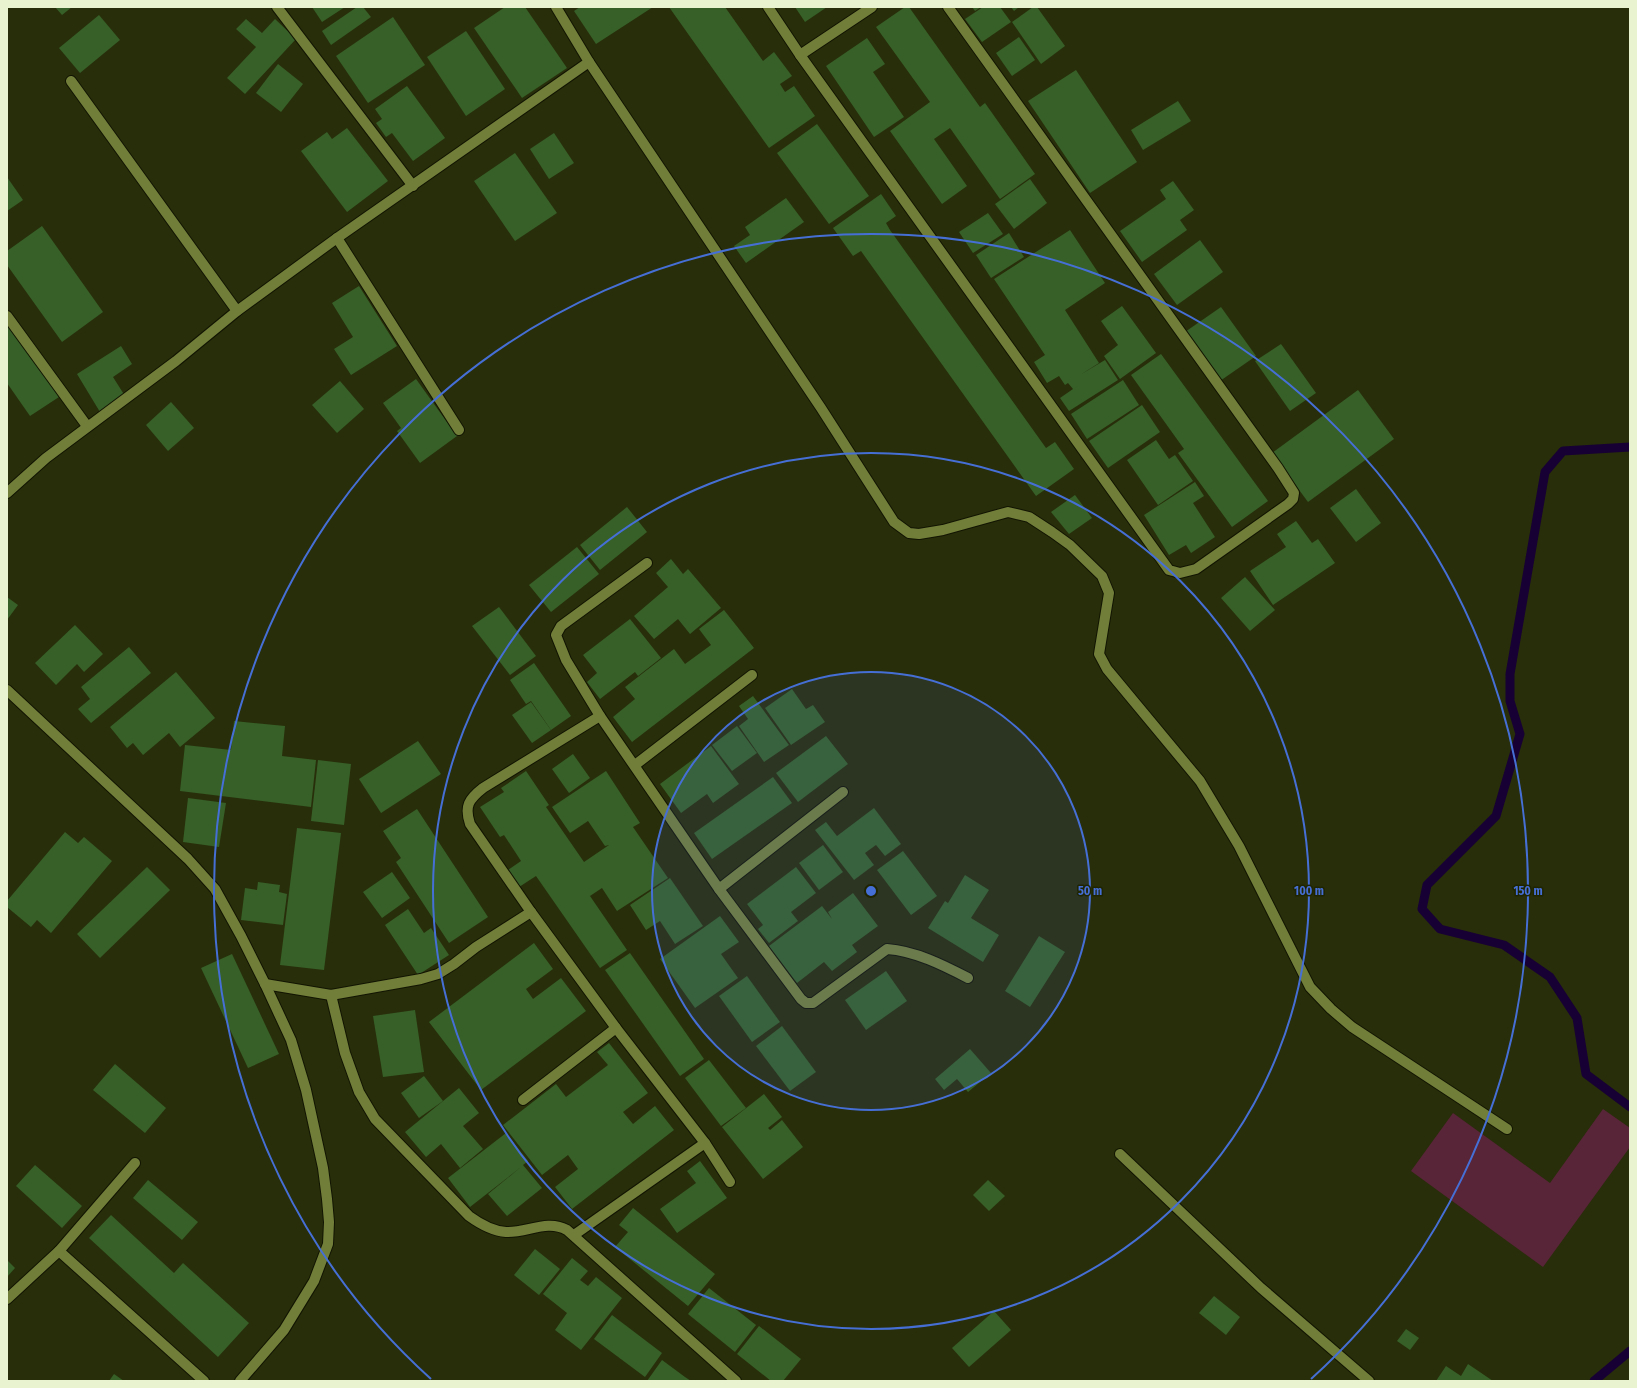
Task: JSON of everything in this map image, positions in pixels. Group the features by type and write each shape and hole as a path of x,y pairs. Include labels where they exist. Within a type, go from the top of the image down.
{"street":[{"path":"277,7 413,186"},
{"path":"556,7 589,62 817,401 894,522 909,533 919,534 943,530 1008,512 1029,517 1070,545 1086,560 1102,576 1109,593 1099,654 1107,669 1200,781 1239,846 1310,987 1331,1009 1352,1027 1507,1129"},
{"path":"768,7 800,55 1169,570 1180,573 1196,569 1288,504 1293,499 1294,493 1278,468 948,7"},
{"path":"800,55 872,7"},
{"path":"7,493 46,458 176,360 237,311 337,238 589,62"},
{"path":"71,81 237,311"},
{"path":"337,238 459,430"},
{"path":"7,316 87,426"},
{"path":"647,563 561,626 556,635 566,660 600,716 719,889 801,999 806,1003 813,1003 887,949 899,950 942,965 968,978"},
{"path":"635,765 752,675"},
{"path":"7,690 154,826 193,864 215,890 241,936 291,1040 306,1090 323,1168 329,1222 328,1244 314,1281 284,1330 240,1381"},
{"path":"600,716 490,782 474,795 468,803 466,814 470,824 531,912 616,1028 705,1143 730,1182"},
{"path":"719,889 843,792"},
{"path":"265,984 331,995 421,979 438,974 476,947 531,912"},
{"path":"331,995 345,1053 359,1092 375,1119 469,1216 480,1224 493,1230 506,1232 556,1225 574,1234 736,1381"},
{"path":"523,1100 616,1028"},
{"path":"574,1234 705,1143"},
{"path":"1120,1154 1261,1288 1369,1381"},
{"path":"7,1299 59,1251 134,1163"},
{"path":"59,1251 204,1381"}],"shaded area":[{"path":"1603,1109 1630,1128 1630,1147 1543,1267 1411,1171 1453,1113 1550,1183"}],"building":[{"path":"55,7 72,7 62,15"},
{"path":"312,7 345,7 322,22"},
{"path":"357,7 363,7 371,17 331,45 322,31"},
{"path":"505,7 525,7 567,68 522,98 474,28"},
{"path":"580,7 653,7 596,44 574,11"},
{"path":"669,7 725,7 763,61 774,52 792,76 780,84 785,92 794,86 815,116 769,148"},
{"path":"795,7 827,7 805,22"},
{"path":"905,7 909,7 980,107 985,103 1035,174 1000,199 950,128 934,139 967,186 942,204 890,131 930,102 876,27"},
{"path":"972,7 981,7 975,11"},
{"path":"983,7 1000,7 1011,22 982,42 965,19"},
{"path":"1011,7 1019,7 1014,11"},
{"path":"1033,7 1037,7 1065,46 1041,64 1012,22"},
{"path":"99,15 120,40 80,73 59,48"},
{"path":"393,17 425,65 368,103 336,56"},
{"path":"246,19 262,33 275,19 296,39 245,94 227,78 256,47 236,29"},
{"path":"466,31 505,89 466,116 427,57"},
{"path":"1019,37 1035,60 1012,76 996,53"},
{"path":"867,38 885,64 873,72 904,117 874,137 826,66"},
{"path":"278,64 303,84 281,112 256,93"},
{"path":"1076,70 1137,162 1090,193 1028,101"},
{"path":"407,86 445,138 413,161 392,133 386,137 376,123 382,119 375,109"},
{"path":"1178,101 1191,121 1143,150 1131,130"},
{"path":"817,124 869,196 829,224 777,153"},
{"path":"347,128 388,181 347,212 301,151 327,132 332,139"},
{"path":"554,133 574,163 549,179 530,149"},
{"path":"515,153 557,213 515,241 474,181"},
{"path":"7,177 23,200 7,211"},
{"path":"1030,179 1047,203 1014,229 995,204"},
{"path":"1173,181 1194,210 1180,220 1187,230 1142,262 1120,231 1166,199 1160,190"},
{"path":"881,194 896,216 886,223 890,230 1046,448 1055,442 1074,469 1036,496 861,251 853,256 833,228"},
{"path":"786,198 804,222 746,263 734,246 750,235 745,227"},
{"path":"988,213 1003,234 973,253 959,232"},
{"path":"42,226 103,312 62,342 7,265 7,251"},
{"path":"1070,230 1105,283 1065,310 1099,363 1080,375 1105,360 1118,380 1069,411 1060,398 1073,389 1068,383 1065,385 1059,376 1047,383 1034,362 1045,355 994,279"},
{"path":"1009,233 1024,257 991,278 976,255"},
{"path":"1200,240 1223,272 1177,305 1154,274"},
{"path":"359,286 397,346 351,375 334,349 353,337 332,303"},
{"path":"1122,306 1156,353 1120,379 1104,356 1118,345 1101,321"},
{"path":"1221,307 1256,356 1220,381 1185,332"},
{"path":"7,320 59,397 30,416 7,383"},
{"path":"1281,344 1316,393 1290,411 1255,361"},
{"path":"121,346 132,364 113,377 125,396 100,412 77,374"},
{"path":"1161,354 1268,501 1232,527 1178,453 1184,449 1131,375"},
{"path":"416,379 457,436 420,463 397,431 401,428 383,403"},
{"path":"1123,380 1139,405 1087,439 1071,414"},
{"path":"340,381 364,409 337,433 312,405"},
{"path":"1358,390 1394,439 1308,502 1272,453"},
{"path":"171,402 194,428 168,451 146,425"},
{"path":"1142,405 1160,432 1108,468 1089,441"},
{"path":"1156,440 1169,459 1175,455 1193,481 1158,505 1127,460"},
{"path":"1195,482 1204,496 1193,503 1215,537 1191,553 1186,545 1169,555 1144,515"},
{"path":"1356,489 1381,523 1356,542 1330,508"},
{"path":"1075,495 1092,518 1069,534 1051,512"},
{"path":"627,507 647,532 600,570 580,545"},
{"path":"1296,521 1312,543 1318,539 1335,563 1273,605 1250,571 1286,547 1277,534"},
{"path":"577,547 599,574 551,612 529,585"},
{"path":"671,559 683,574 688,569 721,608 690,634 678,619 654,639 634,616 668,587 656,573"},
{"path":"1245,577 1275,610 1250,631 1221,598"},
{"path":"7,597 18,605 7,620"},
{"path":"499,607 536,656 510,675 472,626"},
{"path":"724,610 754,648 632,742 613,717 635,699 625,687 674,649 685,664 711,645 699,629"},
{"path":"630,619 661,658 638,676 635,672 600,699 587,682 597,673 583,655"},
{"path":"75,625 103,654 84,672 77,664 56,685 35,663"},
{"path":"129,647 151,673 91,723 78,709 90,699 81,687"},
{"path":"534,663 571,716 551,730 531,701 526,704 510,680"},
{"path":"176,672 215,718 180,747 169,733 143,755 133,743 127,748 110,727"},
{"path":"792,689 806,709 813,705 825,722 791,745 765,708"},
{"path":"753,696 789,745 764,762 739,726 748,719 739,706"},
{"path":"531,702 551,730 532,743 512,715"},
{"path":"234,721 285,726 282,756 316,760 311,807 180,791 185,745 231,750"},
{"path":"737,726 757,753 732,771 712,745"},
{"path":"826,736 848,764 798,802 776,773"},
{"path":"418,741 441,774 381,813 359,779"},
{"path":"711,746 739,784 713,803 707,794 681,813 660,784"},
{"path":"573,754 590,778 569,793 552,769"},
{"path":"318,760 351,764 344,825 311,821"},
{"path":"526,771 549,805 546,807 584,862 609,845 605,846 588,821 570,833 552,807 606,771 640,823 633,827 668,878 617,911 602,888 590,896 627,950 600,968 536,876 516,889 505,872 521,861 504,835 500,837 480,807 504,792 501,788"},
{"path":"773,777 792,803 712,859 694,833"},
{"path":"188,798 226,803 219,847 183,842"},
{"path":"874,808 901,844 885,856 876,845 865,853 874,865 854,880 815,830 826,822 837,836"},
{"path":"417,809 488,917 449,943 396,862 401,858 383,831"},
{"path":"297,828 341,833 324,970 280,965"},
{"path":"65,832 78,843 84,837 112,861 51,933 37,920 31,927 7,907 7,901"},
{"path":"823,845 843,872 819,890 799,863"},
{"path":"903,851 937,896 911,915 877,870"},
{"path":"147,867 170,890 100,958 77,934"},
{"path":"796,867 816,893 791,912 798,921 769,943 758,929 763,925 747,904"},
{"path":"392,872 410,898 382,918 363,892"},
{"path":"965,875 989,890 971,918 999,935 983,962 928,928 945,901 948,903"},
{"path":"670,878 703,926 675,944 660,921 646,930 630,905"},
{"path":"258,882 280,885 279,892 287,894 283,925 241,920 245,888 257,890"},
{"path":"853,893 878,926 852,945 857,952 832,971 824,962 797,983 769,946 822,906 832,919 828,912"},
{"path":"408,909 424,933 431,928 449,955 418,975 385,925"},
{"path":"720,916 739,942 721,954 738,978 695,1008 660,959"},
{"path":"1039,936 1065,952 1030,1007 1005,991"},
{"path":"534,943 553,969 526,989 533,999 561,978 586,1011 481,1090 429,1022"},
{"path":"630,953 704,1059 680,1076 605,970"},
{"path":"232,954 279,1054 248,1068 201,968"},
{"path":"886,971 907,1001 866,1030 845,1000"},
{"path":"747,976 780,1022 752,1042 719,996"},
{"path":"415,1010 424,1072 383,1077 373,1016"},
{"path":"782,1026 816,1072 790,1091 756,1046"},
{"path":"609,1043 648,1093 623,1112 633,1124 655,1106 674,1130 572,1209 555,1187 578,1169 568,1155 542,1175 503,1125 556,1084 566,1097 608,1065 597,1052"},
{"path":"970,1049 991,1073 968,1092 957,1079 944,1090 935,1079"},
{"path":"709,1060 746,1108 721,1126 685,1078"},
{"path":"115,1064 166,1108 145,1133 93,1090"},
{"path":"424,1076 443,1101 419,1118 401,1093"},
{"path":"459,1088 479,1113 463,1126 483,1149 460,1168 441,1144 426,1157 405,1132"},
{"path":"764,1094 782,1117 768,1128 770,1130 782,1120 803,1147 763,1179 722,1127"},
{"path":"506,1133 528,1161 523,1165 542,1188 507,1216 488,1194 521,1167 470,1207 448,1178"},
{"path":"700,1161 727,1198 677,1233 660,1209 696,1183 687,1171"},
{"path":"35,1165 82,1206 62,1228 16,1186"},
{"path":"148,1180 198,1222 182,1240 133,1198"},
{"path":"988,1180 1005,1196 989,1211 973,1195"},
{"path":"633,1208 715,1274 688,1306 615,1247 628,1232 619,1225"},
{"path":"111,1215 174,1273 183,1263 249,1323 218,1357 89,1238"},
{"path":"535,1249 560,1269 539,1295 514,1275"},
{"path":"572,1258 588,1271 580,1280 588,1286 596,1277 622,1298 581,1350 555,1330 567,1313 543,1294"},
{"path":"7,1260 15,1268 7,1277"},
{"path":"709,1288 756,1325 735,1352 688,1314"},
{"path":"1214,1296 1240,1317 1226,1335 1199,1313"},
{"path":"994,1311 1011,1330 969,1367 952,1348"},
{"path":"612,1315 662,1353 645,1377 594,1339"},
{"path":"759,1326 801,1359 783,1381 771,1381 737,1354"},
{"path":"1406,1329 1419,1338 1410,1350 1397,1341"},
{"path":"662,1360 685,1377 691,1381 647,1381"},
{"path":"1468,1364 1493,1381 1436,1381 1446,1366 1461,1376"},
{"path":"114,1374 124,1381 109,1381"}],"waterway":[{"path":"1630,447 1563,451 1545,472 1510,674 1510,701 1520,734 1496,816 1427,885 1422,909 1440,929 1504,945 1550,977 1577,1018 1586,1074 1630,1107"},
{"path":"1594,1381 1630,1351"}]}
